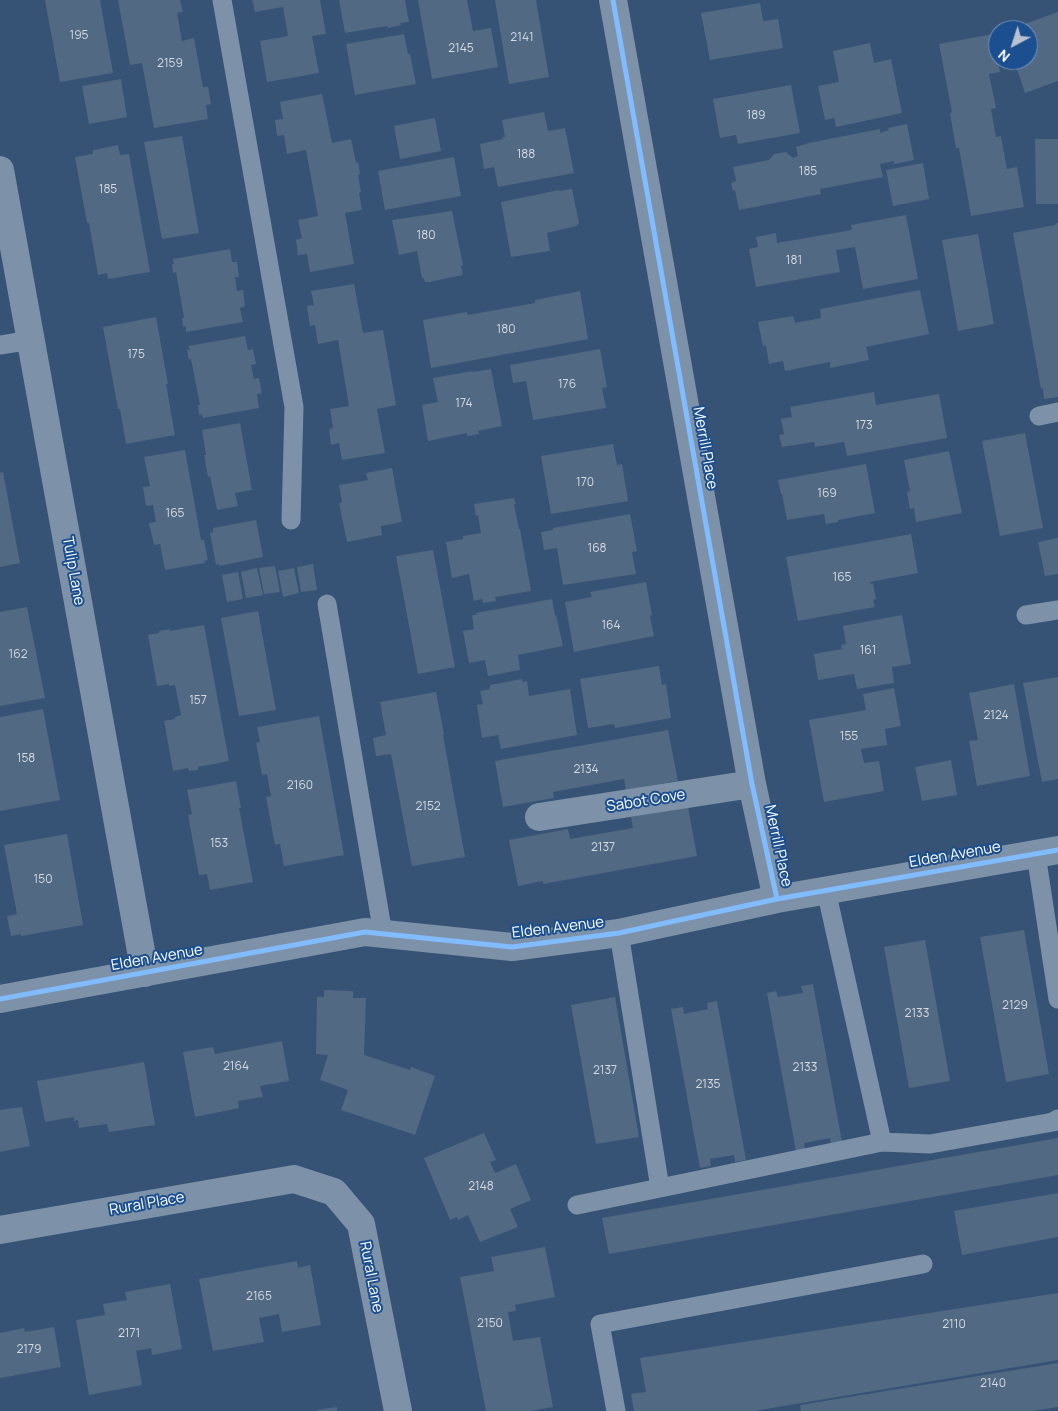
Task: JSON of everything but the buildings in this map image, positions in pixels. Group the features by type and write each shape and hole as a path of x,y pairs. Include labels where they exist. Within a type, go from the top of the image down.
{"street":[{"name":"Merrill Place","path":"613,0 752,784 777,899"},
{"name":"Tulip Lane","path":"0,170 145,972"},
{"name":"Sabot Cove","path":"539,818 752,784"},
{"name":"Elden Avenue","path":"0,999 365,932 512,947 619,933 777,899 1047,852"},
{"name":"Rural Place","path":"0,1230 294,1179"},
{"name":"Rural Lane","path":"294,1179 334,1192 361,1224 398,1411"}],"lane":[{"path":"222,0 294,407 291,520"},
{"path":"0,345 32,340"},
{"path":"1039,416 1058,412"},
{"path":"327,604 383,934"},
{"path":"1026,615 1058,610"},
{"path":"1047,852 1058,998"},
{"path":"826,890 882,1142"},
{"path":"619,933 660,1188"},
{"path":"577,1205 882,1142 930,1144 1056,1120"},
{"path":"616,1411 600,1324 923,1264"}],"cycle path":[{"path":"613,0 752,784 777,899"},
{"path":"0,999 365,932 512,947 619,933 777,899 1058,850"}]}
